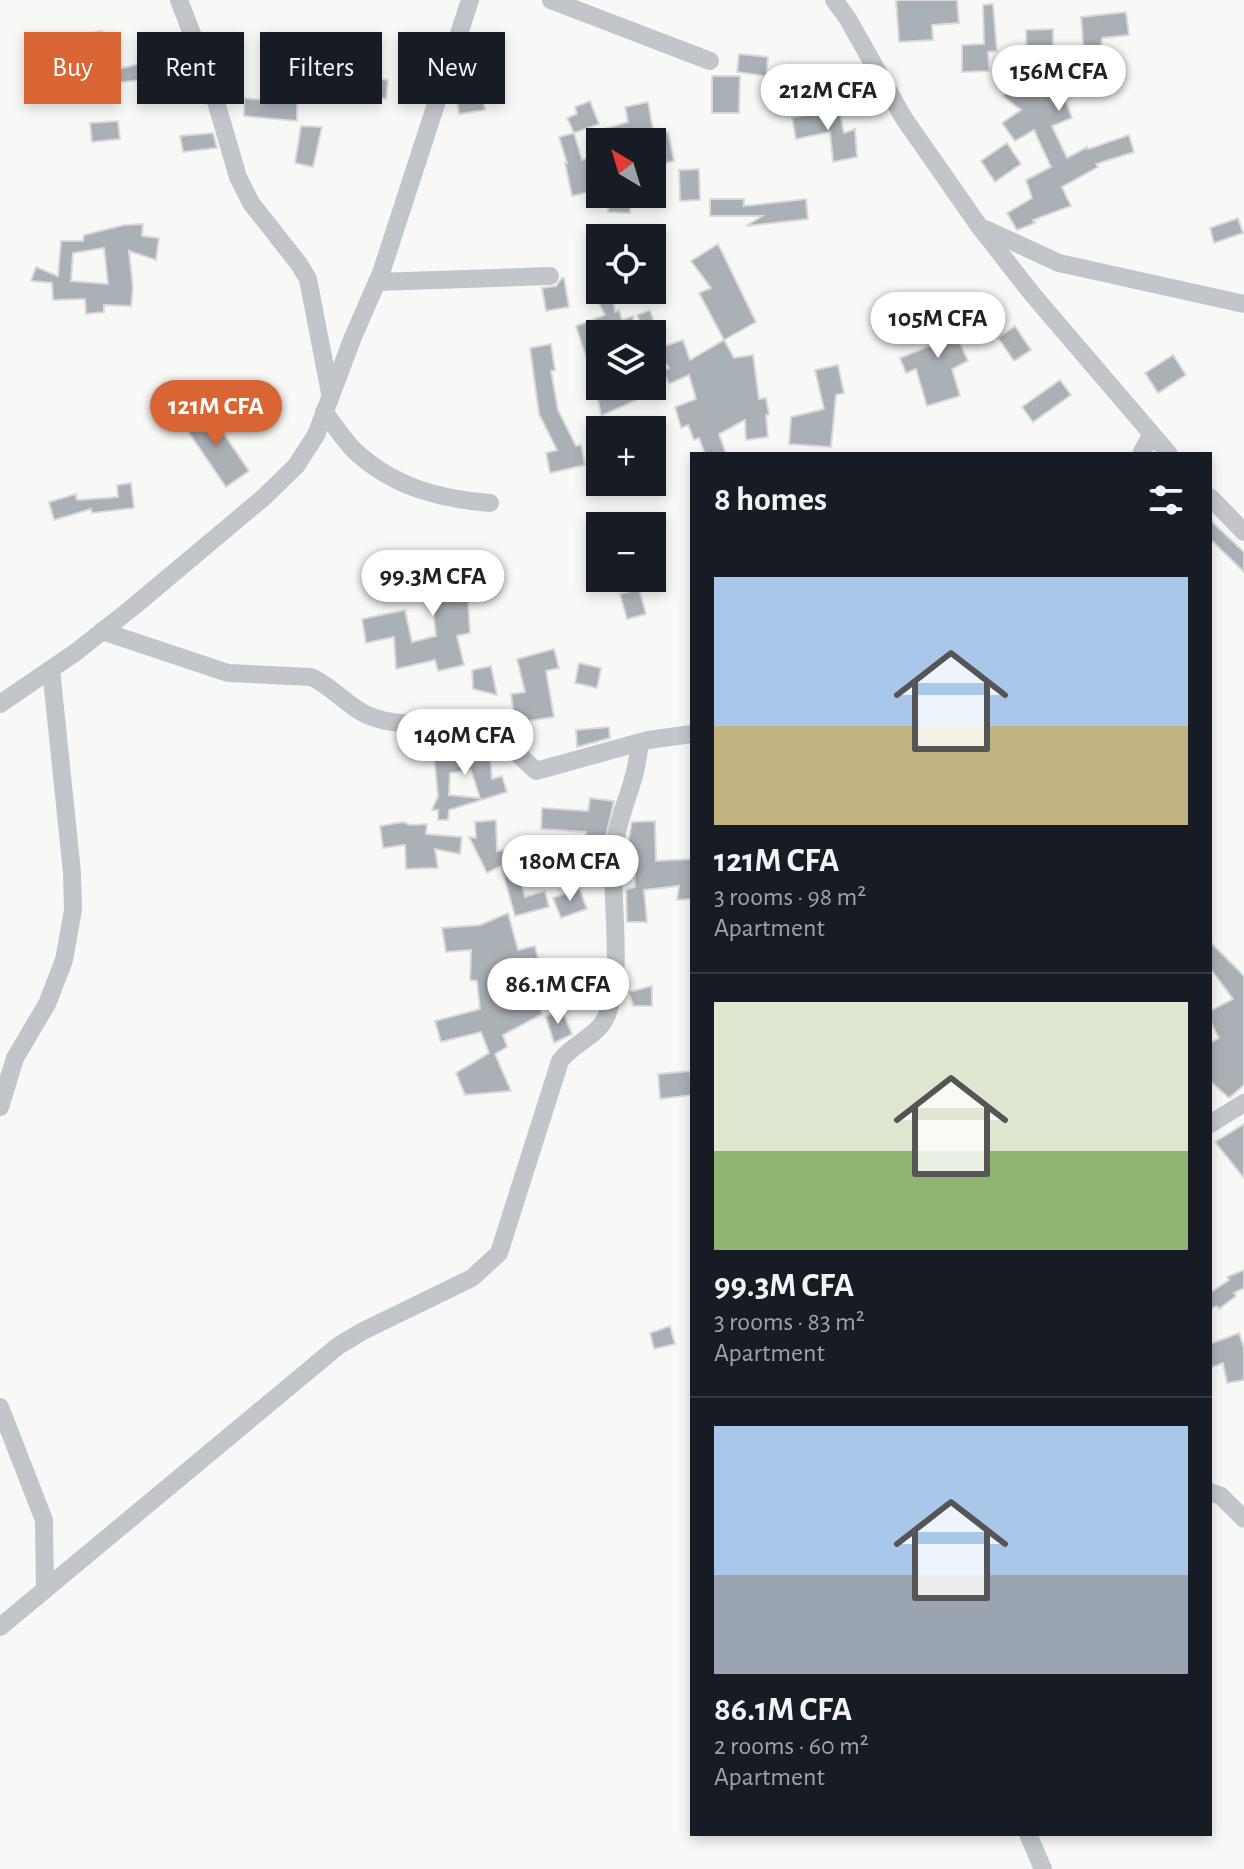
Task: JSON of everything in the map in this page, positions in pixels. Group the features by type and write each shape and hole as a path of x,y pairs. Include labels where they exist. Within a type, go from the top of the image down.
{"street":[{"path":"179,0 209,78 244,190 308,279 328,404 354,451 401,483 437,496 490,503"},
{"path":"0,704 102,631 263,498 296,466 316,435 377,282 470,0"},
{"path":"551,0 710,61"},
{"path":"834,0 848,19 903,117 979,226 1167,452"},
{"path":"979,226 1059,263 1244,304"},
{"path":"377,282 550,276"},
{"path":"1142,452 1151,435"},
{"path":"1212,499 1244,532"},
{"path":"102,631 228,673 311,677 366,714 380,719 407,723 484,725 536,771 640,743 690,734"},
{"path":"0,1107 15,1058 47,1004 64,960 73,910 51,669"},
{"path":"0,1627 338,1346 472,1278 499,1253 560,1061 566,1052 600,1027 607,1016 614,987 616,836 635,776 640,743"},
{"path":"1212,1123 1244,1103"},
{"path":"0,1407 44,1520 45,1590"},
{"path":"1212,1493 1236,1507 1244,1519"},
{"path":"1029,1836 1043,1869"}],"building":[{"path":"896,0 957,0 959,23 932,25 933,40 899,42"},
{"path":"993,4 997,51 988,52 989,71 962,72 962,45 984,44 983,5"},
{"path":"1126,12 1129,35 1102,38 1099,75 1077,76 1078,90 1062,91 1072,118 1052,126 1067,158 1087,147 1129,135 1134,152 1096,164 1098,167 1062,187 1071,206 1033,220 1035,223 1017,230 1007,213 1032,198 1026,180 1051,167 1034,130 1015,141 1002,123 1021,110 1003,96 1027,67 1026,30 1053,29 1053,54 1084,56 1081,17"},
{"path":"739,54 768,57 766,76 737,72"},
{"path":"137,65 137,80 121,82 121,68"},
{"path":"712,76 740,76 739,113 712,113"},
{"path":"382,79 388,80 386,99 382,98"},
{"path":"244,98 260,100 260,104 297,104 297,121 244,116"},
{"path":"590,101 599,124 574,133 567,118 577,114 575,107"},
{"path":"648,102 653,128 608,128 628,122 625,107"},
{"path":"458,104 484,104 485,110 459,114"},
{"path":"839,108 844,133 855,129 857,157 833,162 830,132 796,139 792,118"},
{"path":"118,121 120,139 92,142 90,123"},
{"path":"301,126 322,127 313,167 295,163"},
{"path":"666,132 668,132 674,161 666,163"},
{"path":"213,133 217,148 183,152 180,136"},
{"path":"574,133 582,160 586,158 586,193 572,196 559,137"},
{"path":"1007,143 1021,164 995,182 981,161"},
{"path":"699,169 700,200 680,201 679,170"},
{"path":"710,199 744,199 744,206 806,199 808,219 746,226 762,216 710,216"},
{"path":"608,208 630,208 630,213 608,212"},
{"path":"1238,218 1243,233 1214,243 1210,228"},
{"path":"143,224 142,236 159,238 156,260 129,251 133,288 131,306 104,305 104,312 86,314 85,299 53,300 52,283 31,281 36,267 58,276 61,241 83,241 84,235 124,225","holes":["104,248 108,284 71,281 73,253"]},
{"path":"718,244 756,322 724,340 699,293 711,288 691,261"},
{"path":"562,278 569,307 546,311 542,288 556,286"},
{"path":"599,304 614,304 615,312 619,310 622,320 592,320 605,315"},
{"path":"944,307 968,361 952,369 960,396 927,406 916,369 906,373 900,358 935,344 923,315"},
{"path":"650,310 653,320 639,320 637,315"},
{"path":"586,322 586,357 576,326"},
{"path":"1015,326 1031,350 1014,361 998,338"},
{"path":"683,340 690,360 724,340 734,358 753,355 759,399 766,398 769,414 766,415 768,437 746,440 745,420 719,434 725,452 704,452 699,438 694,440 688,425 681,428 675,407 696,399 689,375 669,384 666,370 669,368 666,364 666,346"},
{"path":"551,344 555,370 551,371 558,410 576,446 581,445 585,465 550,473 546,453 557,450 539,414 530,348"},
{"path":"1173,355 1186,375 1158,393 1145,373"},
{"path":"838,365 844,393 836,395 831,447 789,444 791,417 824,409 815,370"},
{"path":"1060,380 1071,395 1033,422 1022,407"},
{"path":"598,400 636,400 601,416"},
{"path":"206,408 249,471 226,487 183,424"},
{"path":"131,483 134,508 92,513 91,509 54,520 49,502 76,494 77,500 118,497 117,485"},
{"path":"1212,522 1244,552 1244,572 1212,541"},
{"path":"482,557 486,581 467,585 470,633 457,636 464,665 438,671 435,660 396,669 394,637 366,643 362,619 405,610 412,642 436,636 431,592 426,593 421,569"},
{"path":"640,592 646,614 627,619 620,594"},
{"path":"554,649 559,668 546,671 554,717 515,723 511,694 525,692 517,659"},
{"path":"579,663 601,668 597,688 575,683"},
{"path":"491,666 497,695 473,689 472,670"},
{"path":"609,727 610,738 577,747 576,730"},
{"path":"465,735 480,737 489,743 492,779 502,776 507,792 449,810 448,820 438,820 438,810 432,810 438,796 434,756 466,751","holes":["471,770 480,798 449,795 450,773"]},
{"path":"590,798 614,801 603,850 584,848 586,832 541,829 542,808 588,811"},
{"path":"496,820 497,851 503,850 516,876 519,875 525,897 545,891 549,907 515,916 501,866 487,873 469,837 476,838 475,822"},
{"path":"655,821 656,861 690,859 690,899 677,900 679,886 644,890 647,922 627,922 626,890 635,887 634,857 626,858 632,822"},
{"path":"403,822 410,825 427,824 426,834 462,837 460,854 435,849 438,868 406,869 405,845 383,848 380,826"},
{"path":"579,888 587,909 561,918 553,898"},
{"path":"508,913 518,950 535,946 541,971 565,968 562,978 588,969 593,983 537,989 542,1014 503,1035 507,1047 495,1054 511,1091 465,1095 456,1073 489,1053 481,1032 441,1042 435,1021 480,1009 477,981 470,980 471,950 446,952 442,928 480,925"},
{"path":"1212,944 1244,976 1244,1085 1229,1098 1212,1083 1212,1042 1219,1038 1212,1025 1212,1010 1233,999 1212,971"},
{"path":"652,986 652,1006 633,1006 629,992"},
{"path":"561,1008 572,1034 554,1043 546,1017"},
{"path":"690,1071 690,1095 660,1099 658,1074"},
{"path":"1244,1124 1244,1178 1215,1142"},
{"path":"1244,1270 1244,1288 1234,1293 1236,1296 1219,1309 1217,1306 1212,1308 1212,1292 1229,1280 1227,1277"},
{"path":"670,1326 675,1344 654,1349 650,1333"},
{"path":"1239,1333 1244,1348 1244,1380 1227,1383 1223,1363 1212,1367 1212,1343"}]}
